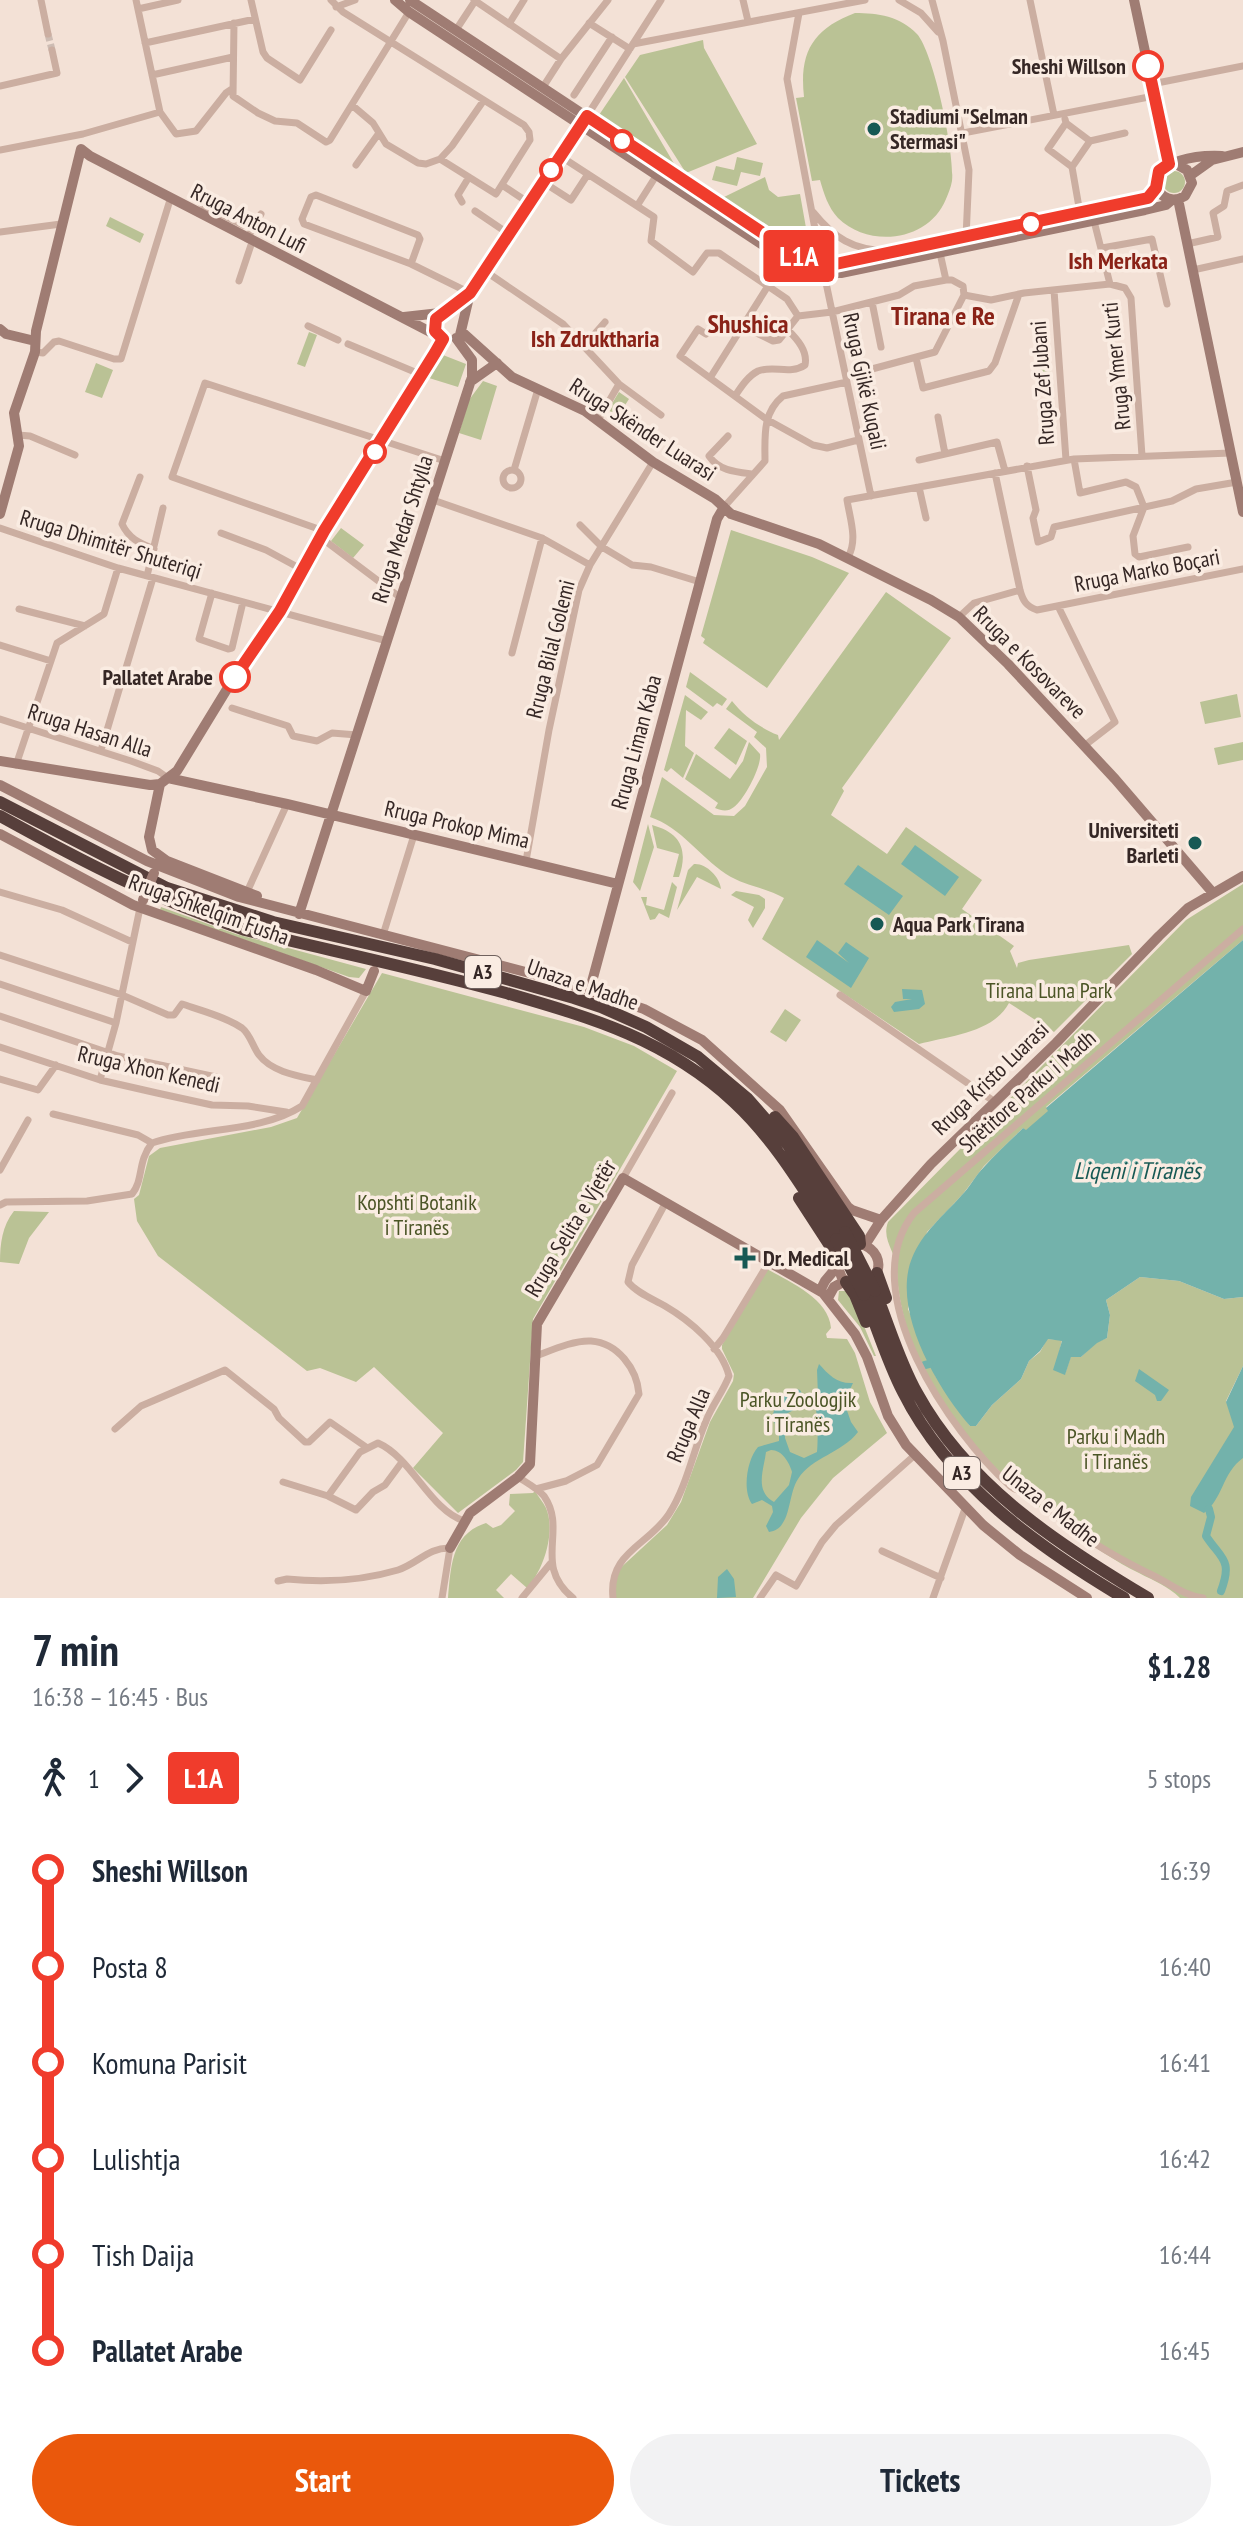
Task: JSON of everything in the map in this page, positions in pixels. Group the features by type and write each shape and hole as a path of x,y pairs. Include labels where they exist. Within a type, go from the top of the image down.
{"highway":[{"path":"0,795 60,827 69,838"},
{"name":"Unaza e Madhe","path":"0,802 139,876 273,922 435,959 601,1007 716,1071 753,1104 788,1145 870,1293 922,1402 952,1444 987,1481 1054,1539 1148,1598"},
{"name":"Unaza e Madhe","path":"0,818 107,874 217,920 570,1011 656,1039"},
{"path":"838,1262 758,1139 704,1085 656,1051 656,1039 671,1035 771,1113 801,1148 865,1246"},
{"path":"877,1273 917,1377 952,1435 982,1469 987,1481"},
{"path":"838,1282 855,1295 889,1382 910,1421 953,1473 969,1481"},
{"name":"Unaza e Madhe","path":"870,1293 892,1369 913,1411 938,1447 1010,1520 1040,1544 1124,1598"}],"street":[{"path":"41,0 48,34"},
{"path":"178,0 137,4 160,112 176,134 196,131 232,89"},
{"path":"251,0 260,46 267,58 300,80 331,30"},
{"path":"334,4 355,0"},
{"path":"395,0 409,12 584,121 785,254"},
{"path":"410,0 543,87 584,121 594,136 785,254 823,269 940,253 1164,206 1190,190 1191,175 1182,165 1172,164"},
{"path":"456,30 474,0 561,59"},
{"path":"509,24 524,0"},
{"path":"543,87 608,0"},
{"path":"470,382 472,360 459,335 470,293 661,0"},
{"path":"743,0 748,21"},
{"path":"589,23 631,46 799,13 824,4 865,0"},
{"path":"899,0 921,13 936,27 943,41"},
{"path":"932,0 963,133 969,177 966,238"},
{"path":"1030,0 1054,115"},
{"path":"1134,0 1172,164"},
{"path":"334,4 524,125 529,132 529,144 496,194 440,159"},
{"path":"234,23 233,96 275,121 297,123 326,142 353,106 409,12"},
{"name":"Rruga Gjikë Kuqali","path":"799,13 787,79 871,496"},
{"path":"145,43 255,19"},
{"path":"574,95 612,37"},
{"path":"0,86 57,73 52,50"},
{"path":"152,75 233,57"},
{"path":"1152,84 1243,66"},
{"path":"963,133 1154,96"},
{"path":"353,106 368,118 386,144 418,163 426,164 440,159 484,100"},
{"path":"0,150 77,135 160,112"},
{"path":"1064,114 1066,123 1090,141"},
{"path":"1066,123 1048,149 1072,167 1080,213"},
{"path":"356,165 379,133"},
{"path":"1072,167 1090,141 1125,133"},
{"path":"0,514 2,495 19,446 14,413 35,347 61,224 81,149 77,135"},
{"path":"568,144 594,136"},
{"name":"Rruga Anton Lufi","path":"81,149 170,200 442,338"},
{"path":"1175,200 1166,198 1156,188 1156,176 1172,164 1202,156 1243,152"},
{"path":"560,156 654,217 653,244 693,272 707,253 719,253 793,304 798,316"},
{"path":"1191,175 1204,164 1222,156"},
{"path":"543,182 571,200 588,174"},
{"path":"637,206 656,176"},
{"path":"462,202 458,195 469,177"},
{"path":"502,185 529,203"},
{"path":"1187,244 1218,237 1213,213 1224,206 1227,191 1243,185"},
{"path":"812,211 835,236 856,247 885,251 966,238 1145,199 1156,188"},
{"path":"411,264 420,239 418,235 316,195 311,197 302,219 304,224 411,264 470,293"},
{"path":"196,198 203,205 243,225"},
{"path":"0,329 43,353 59,341 121,359 170,200"},
{"path":"1175,200 1238,474 1243,512"},
{"path":"475,211 509,234"},
{"path":"239,281 261,214"},
{"name":"Rruga Ymer Kurti","path":"1094,221 1110,284"},
{"path":"0,232 61,224"},
{"path":"1102,248 1152,239 1167,304"},
{"path":"840,269 925,246"},
{"path":"940,253 946,280"},
{"path":"1193,270 1243,259"},
{"path":"485,271 563,324 619,384 661,415"},
{"path":"724,507 765,461 766,419 783,396 931,355 938,349 964,295 963,286 946,280 914,286 899,295 832,312 798,316 779,340 773,341 744,327"},
{"name":"Rruga Ymer Kurti","path":"1054,290 1110,284 1125,288 1131,298 1142,456"},
{"path":"710,378 768,286"},
{"name":"Rruga Zef Jubani","path":"964,295 991,300 1054,290 1070,460 1080,493 1126,482 1136,487 1144,507"},
{"path":"442,338 434,327 436,319 470,293"},
{"name":"Rruga Zef Jubani","path":"916,358 923,388 989,371 995,363 1019,294"},
{"path":"872,302 881,347"},
{"path":"402,317 453,312 462,320"},
{"path":"716,320 706,334 698,329 680,356 766,419 819,448 858,440"},
{"path":"581,343 591,338 605,322"},
{"path":"308,326 338,340"},
{"path":"735,396 755,373 772,369 788,371 805,365 803,349 788,330"},
{"path":"442,338 459,335"},
{"name":"Rruga Skënder Luarasi","path":"459,335 512,377 568,401 653,462 724,507"},
{"path":"293,912 167,861 152,850 149,837 164,781 177,771 280,611 322,534 382,441 442,338"},
{"path":"348,344 422,375"},
{"path":"470,382 497,363"},
{"name":"Rruga Medar Shtylla","path":"293,912 332,814 470,382"},
{"path":"401,598 322,534 172,477 205,383 445,461"},
{"path":"598,420 619,384"},
{"name":"Rruga Skënder Luarasi","path":"514,470 538,389"},
{"path":"938,417 945,454"},
{"path":"765,438 784,429"},
{"path":"18,435 30,436 75,455"},
{"path":"728,436 712,451 709,456 712,461 728,471 753,474"},
{"path":"919,460 997,442 1005,471"},
{"path":"848,557 853,535 847,500 1070,460 1231,453"},
{"name":"Rruga Bilal Golemi","path":"526,861 549,730 579,590 590,565 653,462"},
{"path":"1027,466 1036,510 1033,518 1038,542 1051,537 1054,527 1172,501 1238,474"},
{"path":"995,473 1020,590 1029,607 1037,610 1058,606 1115,722 1084,746"},
{"path":"140,477 122,524 127,535 154,549"},
{"path":"919,487 926,518"},
{"path":"433,500 542,538 590,565"},
{"name":"Rruga e Kosovareve","path":"724,507 742,520 809,540 848,557 959,617 1008,664 1084,746 1213,893"},
{"name":"Rruga Liman Kaba","path":"590,989 717,519 724,507"},
{"path":"1144,507 1133,536 1135,554 1139,557 1188,547"},
{"path":"102,747 150,577 163,508"},
{"path":"580,525 602,547 632,565 651,567 700,582"},
{"name":"Rruga Dhimitër Shuteriqi","path":"0,528 118,568 387,641"},
{"path":"221,533 266,550 303,570"},
{"path":"512,653 542,538"},
{"path":"16,765 57,643 104,614 118,568"},
{"name":"Rruga Marko Boçari","path":"1058,606 1243,569"},
{"path":"959,617 974,603 1020,590"},
{"name":"Rruga Dhimitër Shuteriqi","path":"212,593 199,639 228,649 232,648 243,602"},
{"path":"19,609 85,626"},
{"path":"0,645 51,661"},
{"path":"232,708 288,726 293,736 309,741 320,740 332,733 357,735"},
{"name":"Rruga Hasan Alla","path":"0,719 158,771 164,781"},
{"name":"Rruga Prokop Mima","path":"0,761 140,784 164,781 287,804 618,884"},
{"path":"0,785 155,869 382,938 590,989 657,1015 702,1040 780,1110 848,1207 881,1220"},
{"path":"247,892 287,804"},
{"name":"Rruga Shkelqim Fusha","path":"0,834 142,904 366,991"},
{"path":"382,938 414,835"},
{"path":"100,1080 116,1023 132,942 155,869"},
{"name":"Rruga Kristo Luarasi","path":"865,1246 881,1220 931,1164 1159,936 1188,908 1243,876"},
{"path":"0,892 62,910 132,942"},
{"name":"Shëtitore Parku i Madh","path":"1203,1598 1182,1593 1086,1538 1030,1493 1011,1486 964,1435 928,1381 900,1309 896,1264 902,1232 909,1219 1243,929"},
{"path":"0,955 174,1015 180,1005 201,1011 244,1029 258,1054 270,1065 317,1080"},
{"path":"0,1205 6,1202 87,1201 132,1194 138,1183 144,1153 152,1143 293,1112 302,1106 317,1080 374,971"},
{"path":"0,984 116,1023"},
{"path":"840,995 995,1102"},
{"path":"0,1016 108,1053 216,1077"},
{"name":"Rruga Xhon Kenedi","path":"0,1047 100,1080 212,1105 293,1112"},
{"path":"0,1079 35,1091 42,1088 56,1065"},
{"name":"Rruga Selita e Vjetër","path":"518,1477 530,1464 537,1324 672,1093"},
{"path":"53,1114 138,1135 152,1143"},
{"path":"0,1170 28,1120"},
{"path":"623,1178 810,1283 824,1294 855,1334 896,1431 983,1525 1074,1594 1087,1598"},
{"path":"666,1202 632,1265 628,1282 677,1314 714,1349 769,1262"},
{"path":"810,1283 838,1282 865,1284 877,1273 878,1261 865,1246 847,1247 838,1262 838,1282 824,1294"},
{"path":"536,1356 580,1342 604,1344 628,1364 639,1394 597,1465 566,1481 536,1489"},
{"name":"Rruga Alla","path":"613,1598 616,1568 629,1551 669,1514 706,1419 727,1380 726,1367 714,1349"},
{"path":"115,1429 148,1402 225,1370 274,1409 279,1418 305,1442 309,1442 330,1422 366,1447"},
{"path":"328,1496 345,1470 366,1447 378,1443 392,1451 444,1507 464,1521"},
{"path":"760,1598 776,1575 796,1586 836,1525 916,1454"},
{"path":"283,1482 328,1496 356,1510 369,1495 385,1485 402,1462"},
{"path":"442,1598 450,1548 464,1521 477,1507 518,1477 536,1489 548,1503 553,1524 550,1564 562,1588 573,1598"},
{"path":"933,1598 966,1506"},
{"path":"278,1581 347,1582 400,1569 433,1551 450,1548"},
{"path":"882,1551 941,1578"},
{"path":"522,1598 550,1564"}],"green space":[{"name":"Stadiumi \"Selman Stermasi\"","path":"855,13 888,17 903,23 917,34 930,61 947,128 952,181 946,199 938,213 926,224 898,236 882,237 851,228 835,214 820,180 812,181 796,98 804,97 807,55 819,35"},
{"path":"703,40 704,48 757,144 686,173 625,77 640,55"},
{"path":"624,78 676,167 599,115"},
{"path":"737,157 763,163 760,176 741,172 737,186 712,180 716,166 734,170"},
{"path":"1174,171 1182,174 1185,182 1182,190 1174,193 1166,190 1163,182 1166,174"},
{"path":"765,177 769,190 778,197 800,194 808,239 805,245 797,246 722,198"},
{"path":"110,217 144,234 140,243 106,226"},
{"path":"309,332 317,335 305,367 297,364"},
{"path":"443,355 466,364 458,387 429,378"},
{"path":"1048,358 1054,389 1041,392 1035,361"},
{"path":"96,363 113,370 102,398 85,392"},
{"path":"483,381 497,386 481,440 459,433 469,400"},
{"path":"619,392 629,399 618,416 608,410"},
{"path":"341,528 364,545 353,558 331,541"},
{"path":"731,530 849,573 767,688 703,643 705,639 701,636"},
{"name":"Tirana Luna Park","path":"886,592 951,638 842,788 844,791 831,815 887,854 906,827 982,880 962,909 1014,946 1010,951 1017,968 1018,963 1029,960 1129,945 1132,954 1054,1032 1009,1003 1002,1013 981,1027 919,1044 762,939 784,898 726,874 672,828 650,817 662,777 714,815 734,816 745,806 767,767 766,748 754,737 757,732 726,709 732,701 753,721 778,735 779,740"},
{"path":"690,672 727,699 722,706 717,703 713,707 686,687"},
{"path":"1237,694 1241,717 1205,724 1200,702"},
{"path":"685,695 708,712 701,720 686,710 685,746 694,753 683,778 671,768 667,772 664,770"},
{"path":"729,728 747,741 736,765 714,748"},
{"path":"749,742 760,754 752,782 732,809 715,808 718,803 685,779 696,754 730,779 743,761"},
{"path":"1243,742 1243,760 1218,765 1214,748"},
{"path":"648,824 654,847 640,891 633,882"},
{"path":"652,825 670,833 680,844 683,859 679,877 673,877 679,854 657,848"},
{"path":"694,864 712,872 721,889 697,877 677,910 688,870"},
{"path":"672,882 677,887 669,918 659,913 650,920 641,897 647,897 646,905 664,910"},
{"name":"Parku i Madh i Tiranës","path":"1243,884 1243,940 1046,1107 1049,1111 1026,1131 1023,1128 984,1166 963,1194 927,1232 908,1309 936,1377 970,1426 976,1426 992,1405 1021,1379 1029,1361 1040,1352 1047,1339 1062,1340 1057,1361 1065,1374 1071,1356 1081,1357 1097,1342 1107,1338 1110,1315 1106,1300 1140,1277 1179,1281 1224,1299 1243,1297 1243,1366 1226,1401 1243,1440 1243,1598 1180,1598 1166,1587 1105,1554 1041,1508 1010,1482 955,1420 932,1385 914,1348 902,1310 896,1265 886,1229 888,1222 1186,920"},
{"path":"736,891 765,899 765,908 753,928 748,920 754,907 731,895"},
{"path":"161,907 236,934 366,969 359,978 349,977 160,910"},
{"name":"Kopshti Botanik i Tiranës","path":"382,973 584,1027 634,1046 677,1071 533,1319 523,1462 458,1513 413,1468 443,1433 374,1367 356,1382 320,1368 307,1371 158,1256 137,1221 134,1199 139,1195 149,1156 160,1148 271,1127 297,1118"},
{"path":"785,1009 801,1020 786,1042 770,1032"},
{"path":"14,1211 49,1212 29,1238 19,1264 0,1262 2,1235"},
{"name":"Parku Zoologjik i Tiranës","path":"767,1269 807,1292 823,1308 831,1328 826,1334 827,1338 847,1339 855,1353 870,1402 887,1433 833,1478 801,1518 753,1598 615,1598 616,1572 667,1525 681,1502 710,1422 733,1381 734,1374 722,1345"},
{"path":"839,1291 846,1291 854,1301 876,1356 860,1327 838,1300"},
{"path":"535,1491 546,1508 550,1528 543,1561 527,1588 511,1574 496,1590 504,1598 448,1598 450,1575 459,1543 474,1528 486,1523 493,1528 501,1525 515,1511 509,1505 510,1494"}],"water":[{"path":"915,845 959,877 945,896 901,864"},
{"path":"858,865 903,896 889,915 844,884"},
{"path":"817,940 849,963 838,953 846,942 869,958 851,988 806,957"},
{"name":"Liqeni i Tiranës","path":"1243,940 1243,1297 1224,1299 1179,1281 1140,1277 1106,1300 1110,1315 1107,1338 1081,1357 1071,1357 1065,1375 1053,1370 1062,1341 1048,1339 1029,1361 1021,1379 992,1405 976,1426 970,1426 932,1370 912,1324 907,1279 916,1249 981,1170 1023,1128 1026,1130 1048,1111 1046,1108"},
{"path":"902,989 922,990 925,1004 919,1009 894,1012 891,1007 895,1002 912,999 903,999"},
{"path":"819,1364 838,1380 853,1383 844,1402 858,1432 804,1472 795,1486 782,1525 769,1532 766,1526 773,1512 772,1506 762,1500 752,1504 747,1491 749,1467 758,1447 779,1441 772,1417 778,1398 796,1389 805,1399 813,1400 818,1396","holes":["803,1405 815,1407 818,1429 817,1452 804,1458 790,1452 785,1438 786,1414","771,1450 784,1457 792,1472 789,1485 774,1502 762,1486 766,1452"]},
{"path":"1243,1366 1243,1458 1204,1513 1190,1506 1191,1497 1234,1427 1226,1402"},
{"path":"1139,1369 1169,1390 1161,1401 1157,1401 1155,1395 1135,1381"},
{"path":"727,1569 734,1579 736,1597 717,1598 718,1577"}],"waterway":[{"path":"925,1365 929,1364"},
{"path":"1209,1509 1211,1517 1206,1536 1224,1560 1226,1572 1221,1591"}],"tunnel":[{"path":"48,34 52,50"}],"bus line":[{"name":"L1A","path":"235,677 280,611 324,531 443,339 435,331 436,319 470,293 587,116 790,251 808,261 831,265 1148,198 1156,188 1159,171 1169,164 1148,66"}],"place":[{"name":"Sheshi Willson","path":"1148,66"},
{"name":"Stadiumi \"Selman Stermasi\"","path":"874,129"},
{"name":"Pallatet Arabe","path":"235,677"},
{"name":"Universiteti Barleti","path":"1195,843"},
{"name":"Aqua Park Tirana","path":"877,924"},
{"name":"Dr. Medical","path":"745,1258"}],"district":[{"name":"Ish Merkata","path":"1118,261"},
{"name":"Tirana e Re","path":"943,316"},
{"name":"Shushica","path":"748,324"},
{"name":"Ish Zdruktharia","path":"595,339"}]}
